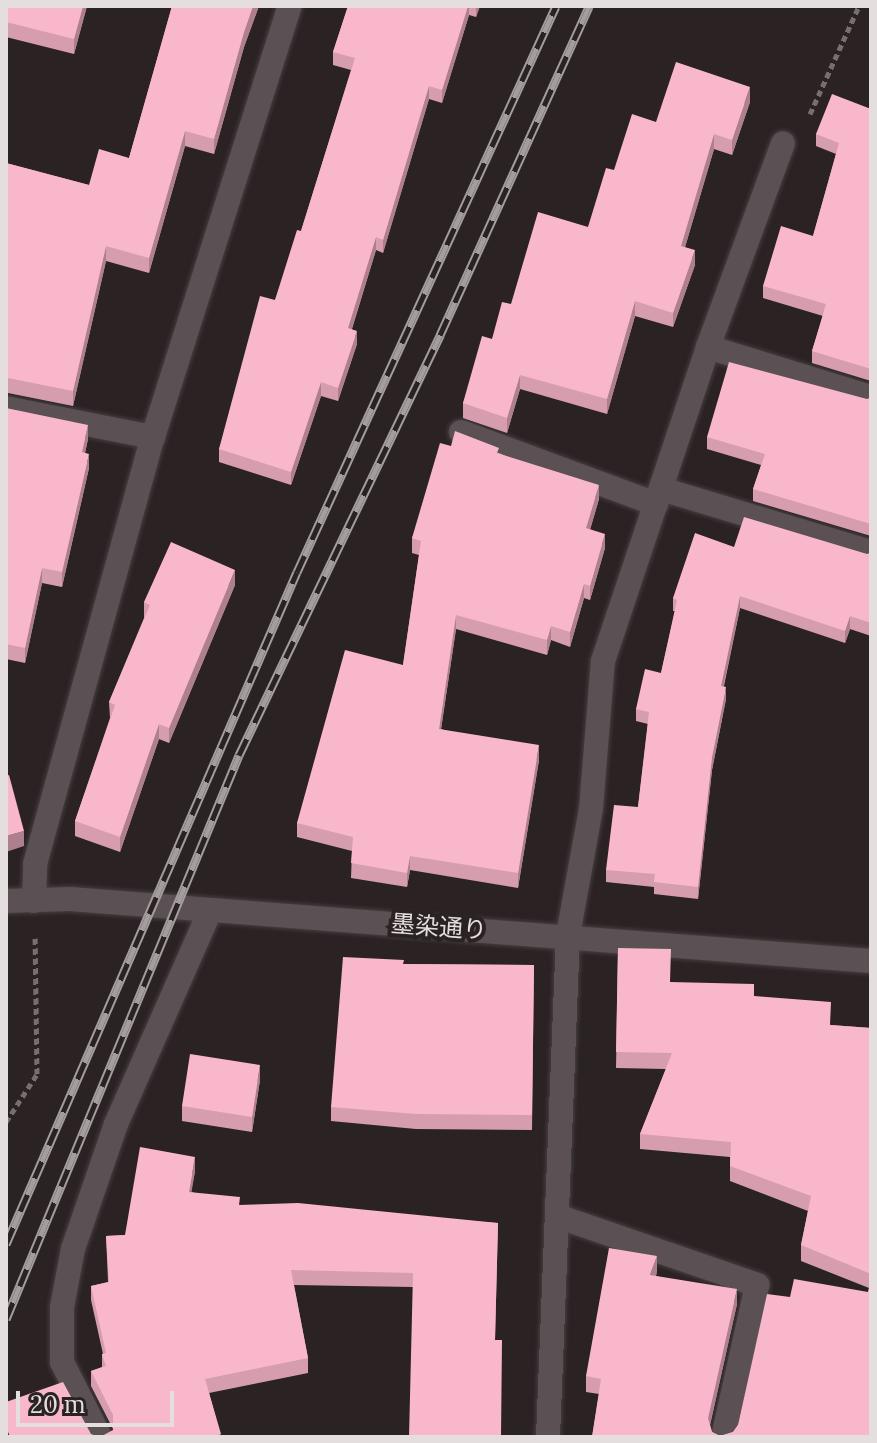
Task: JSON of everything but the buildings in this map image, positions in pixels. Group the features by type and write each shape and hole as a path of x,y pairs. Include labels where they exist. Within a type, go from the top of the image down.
{"street":[{"path":"34,901 35,864 153,437 290,6"},
{"path":"548,1437 568,935 591,809 603,661 708,347 783,143"},
{"path":"708,347 871,397"},
{"path":"6,408 153,437"},
{"path":"461,432 659,496 871,552"},
{"name":"墨染通り","path":"6,901 70,899 209,913 568,935 871,961"},
{"path":"100,1437 62,1362 62,1307 73,1249 116,1124 209,913"},
{"path":"557,1216 757,1285 723,1437"}],"path":[{"path":"783,143 806,123 859,6"},
{"path":"6,1122 37,1074 34,901"}],"railway":[{"path":"6,1244 297,572 556,6"},
{"path":"6,1319 239,755 440,335 589,6"}]}
